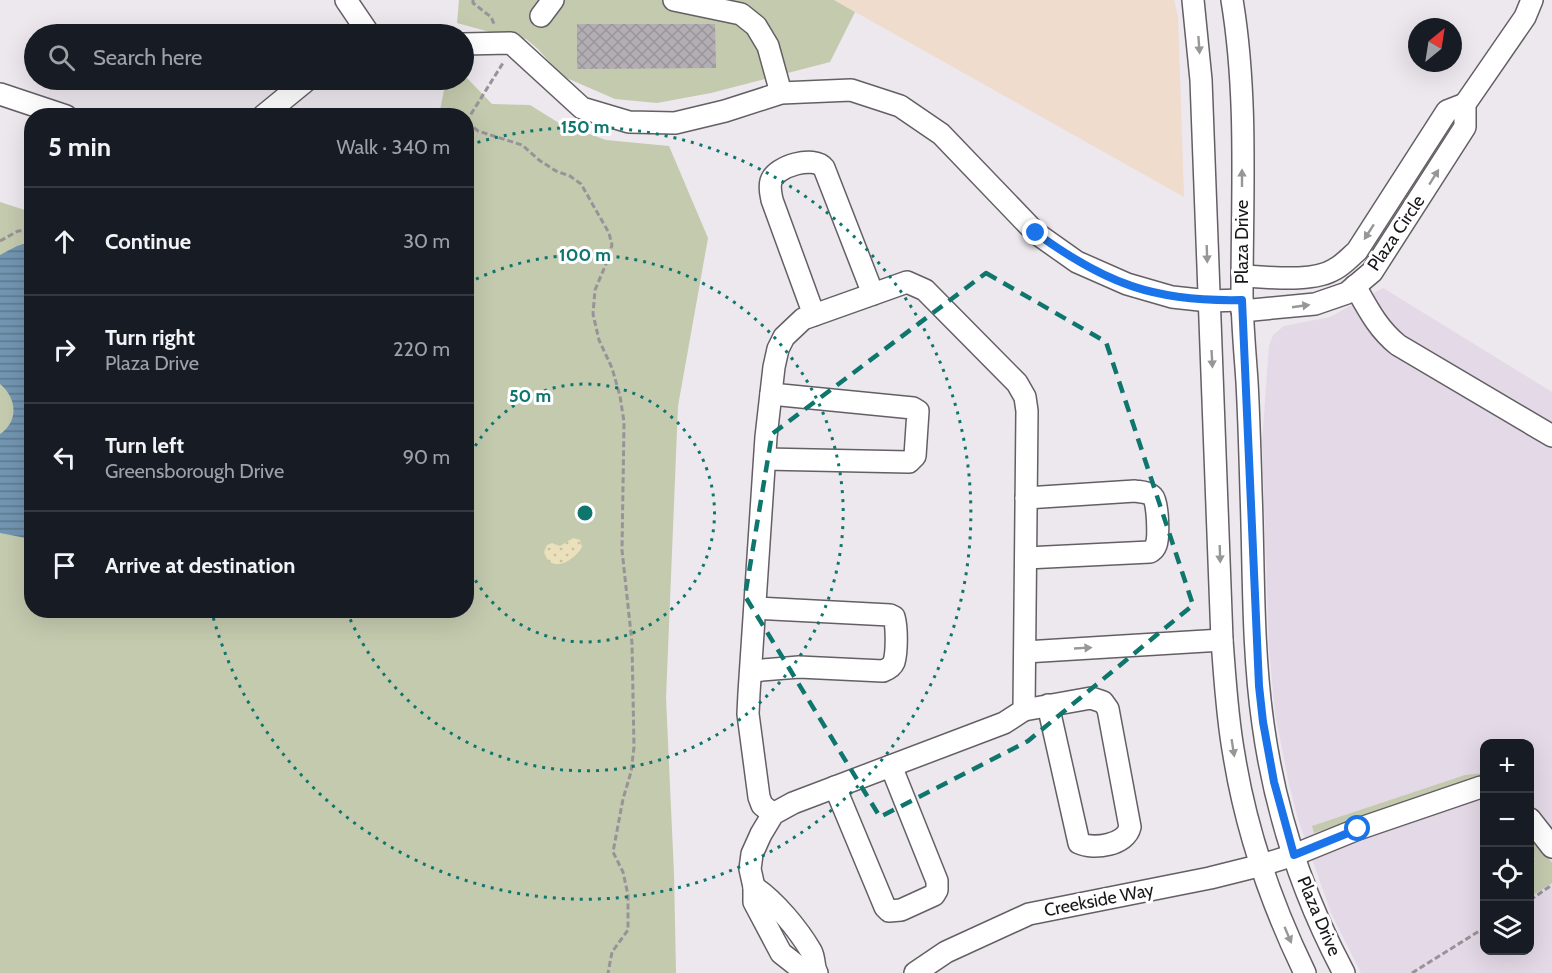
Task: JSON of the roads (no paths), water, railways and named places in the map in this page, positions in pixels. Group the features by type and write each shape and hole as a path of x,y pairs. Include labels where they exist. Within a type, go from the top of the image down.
{"street":[{"path":"346,0 362,24"},
{"path":"674,0 741,14 756,26 768,46 781,93"},
{"name":"Plaza Drive","path":"1193,0 1201,80 1222,640 1226,689 1234,757 1249,823 1284,927 1305,973"},
{"name":"Plaza Drive","path":"1233,0 1241,100 1242,305 1259,686 1263,722 1274,782 1294,855 1316,915 1344,973"},
{"name":"Plaza Circle","path":"1242,276 1303,277 1334,271 1357,251 1447,111 1465,104 1525,17 1532,0"},
{"name":"Plaza Circle","path":"474,44 511,43 582,108 629,122 675,123 725,111 781,93 851,90 900,106 941,134 1036,233 1077,262 1101,274 1150,292 1242,305 1315,304 1347,293 1372,273 1465,127 1465,104"},
{"path":"273,108 295,90"},
{"path":"0,94 42,108"},
{"path":"814,315 772,200 771,182 778,171 809,161 820,163 824,168 873,294"},
{"path":"773,814 762,806 759,797 748,714 765,459 776,358 784,337 803,319 907,282 926,290 1017,383 1025,397 1027,411 1024,710"},
{"path":"1355,286 1384,334 1398,345 1552,436"},
{"path":"765,459 909,462 915,456 918,411 913,408 771,394"},
{"path":"1026,498 1135,491 1146,493 1153,496 1156,502 1158,542 1155,549 1150,552 1026,558"},
{"path":"751,671 799,667 883,671 894,663 896,624 891,615 755,608"},
{"path":"1025,652 1222,640"},
{"path":"754,887 768,896 813,953 815,972 800,968 781,953 754,902 754,887 750,869 752,854 773,814 793,803 1004,723 1024,710 1048,705 1091,698 1103,702 1108,709 1130,827 1129,834 1122,839 1092,847 1079,843 1048,705"},
{"path":"835,787 885,907 888,911 902,910 934,894 937,890 937,881 891,766"},
{"name":"Creekside Way","path":"915,973 946,952 1029,914 1210,878 1262,865 1480,787"},
{"path":"1534,824 1552,847"},
{"path":"771,935 788,920"}],"water":[{"path":"24,244 24,538 0,533 0,434 10,423 14,409 10,396 0,384 0,255"}]}
